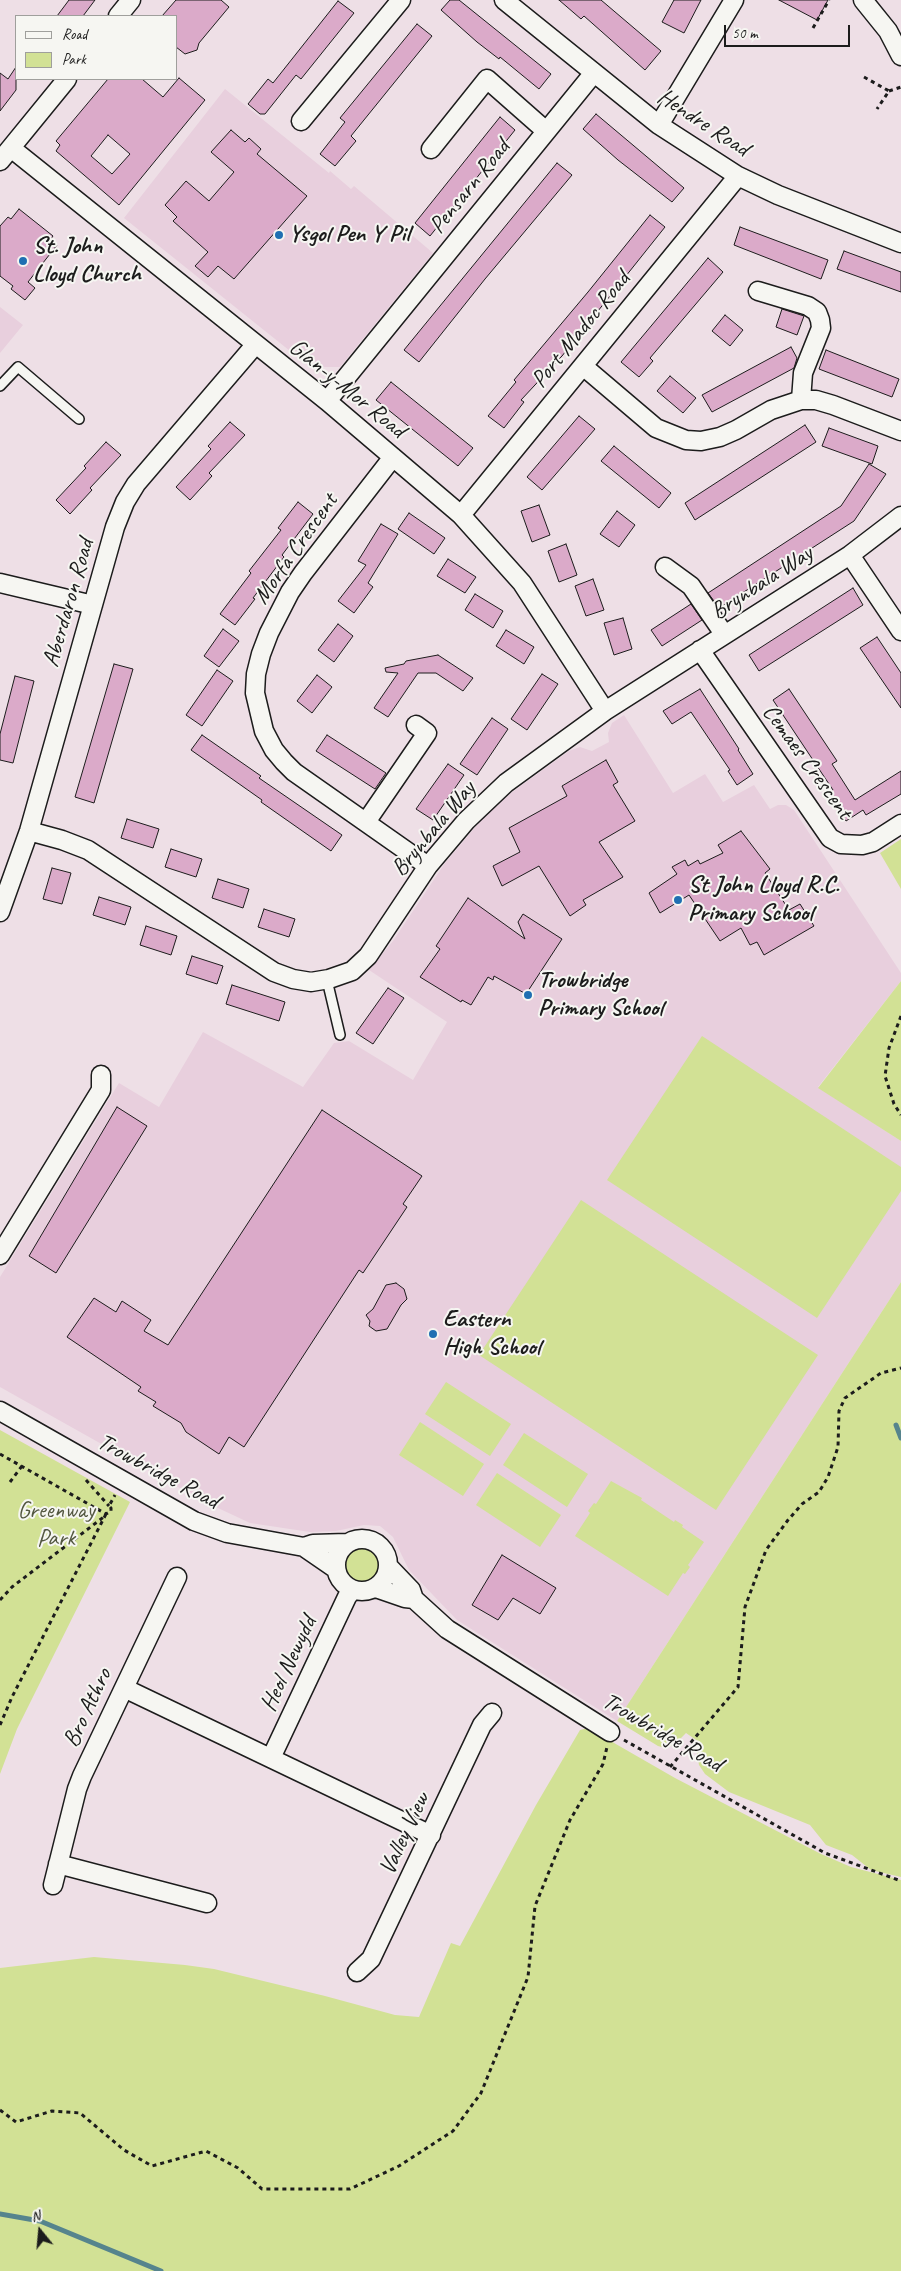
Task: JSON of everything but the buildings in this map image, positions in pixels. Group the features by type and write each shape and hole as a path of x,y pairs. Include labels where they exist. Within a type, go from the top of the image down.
{"street":[{"path":"119,15 132,0"},
{"path":"302,121 401,0"},
{"name":"Hendre Road","path":"504,0 593,74 659,125 738,176 778,195 901,243"},
{"path":"659,125 734,0"},
{"path":"863,0 888,32 901,56"},
{"name":"Pensarn Road","path":"327,401 593,74"},
{"path":"431,149 487,79 546,131"},
{"path":"5,155 66,80"},
{"name":"Glan-y-Mor Road","path":"5,155 255,344 327,401 462,515 522,583 605,711"},
{"name":"Port Madoc Road","path":"462,515 738,176"},
{"path":"758,291 808,306 817,312 821,328 803,373 801,400"},
{"name":"Aberdaron Road","path":"0,912 29,831 115,527 125,502 136,484 255,344"},
{"path":"583,366 656,428 686,440 701,441 720,437 771,410 801,400 816,400 833,405 901,431"},
{"name":"Morfa Crescent","path":"393,457 290,592 269,633 256,674 255,693 258,711 274,750 294,772 428,866"},
{"name":"Brynbala Way","path":"29,831 62,840 88,850 274,972 311,982 327,980 352,971 368,956 428,866 466,821 506,783 605,711 850,555 901,516"},
{"path":"850,555 901,631"},
{"path":"665,567 691,586 724,634"},
{"path":"0,583 93,605"},
{"name":"Cemaes Crescent","path":"700,650 830,838 841,844 862,845 873,842 901,824"},
{"path":"366,822 427,733 416,725"},
{"path":"0,1255 101,1090 101,1075"},
{"name":"Trowbridge Road","path":"0,1411 194,1521 227,1533 304,1547 336,1570 340,1580 352,1590 369,1591 376,1588 414,1599 447,1629 610,1732"},
{"name":"Trowbridge Road","path":"304,1547 313,1544 347,1543 355,1539 372,1540 385,1551 389,1567 411,1590 414,1599"},
{"path":"336,1570 335,1562 337,1555 347,1543"},
{"path":"376,1588 382,1582 389,1567"},
{"name":"Bro Athro","path":"53,1885 77,1789 177,1577"},
{"name":"Heol Newydd","path":"271,1758 352,1590"},
{"path":"124,1688 431,1835"},
{"name":"Valley View","path":"357,1972 371,1959 482,1724 492,1713"},
{"path":"58,1864 207,1903"}],"lane":[{"path":"0,386 18,367 79,419"},
{"path":"327,980 340,1035"}],"path":[{"path":"813,28 829,0"},
{"path":"864,77 889,91"},
{"path":"877,109 889,91 901,87"},
{"path":"901,1016 889,1048 885,1076 894,1104 901,1115"},
{"path":"670,1767 738,1686 745,1607 766,1550 802,1504 819,1492 828,1477 838,1446 838,1418 845,1398 881,1373 901,1368"},
{"path":"0,1454 106,1514"},
{"path":"10,1482 22,1466"},
{"path":"0,1600 12,1588 111,1511 111,1508 80,1474"},
{"path":"109,1506 115,1495"},
{"path":"0,1725 106,1514"},
{"path":"0,2110 16,2122 52,2112 80,2113 124,2150 152,2166 206,2150 238,2168 262,2189 350,2188 399,2166 453,2131 481,2094 528,1977 535,1906 570,1820 603,1764 610,1732"},
{"name":"Trowbridge Road","path":"610,1732 825,1853 901,1881"}],"shaded area":[{"name":"Ysgol Pen Y Pil","path":"225,89 329,173 330,171 351,189 354,186 433,253 340,367 310,367 124,218"},
{"path":"0,307 23,325 0,353"},
{"name":"Eastern High School","path":"624,715 673,793 705,774 723,802 754,785 770,809 778,805 786,805 794,810 901,973 901,981 818,1087 901,1141 901,1282 617,1721 457,1620 409,1570 393,1537 380,1526 364,1525 336,1531 310,1532 250,1523 203,1501 0,1387 0,1277 119,1083 159,1107 203,1032 303,1087 334,1043 349,1041 413,1080 447,1022 369,970 393,941 445,863 483,818 511,793 569,751 580,747 592,751 609,742 608,733 612,723"}],"green space":[{"path":"901,839 901,889 880,853"},
{"path":"901,981 901,1141 818,1088"},
{"path":"702,1036 901,1167 901,1191 817,1318 607,1180"},
{"path":"581,1200 818,1355 716,1510 479,1355"},
{"path":"901,1282 901,1877 871,1870 852,1855 826,1845 810,1825 729,1792 705,1774 699,1765 697,1753 702,1744 686,1733 675,1744 665,1748 658,1746 617,1721"},
{"path":"446,1382 511,1424 490,1456 425,1414"},
{"path":"420,1422 484,1464 463,1496 399,1455"},
{"name":"Greenway Park","path":"0,1430 130,1502 17,1729 0,1774"},
{"path":"524,1433 588,1474 567,1507 503,1465"},
{"path":"497,1473 561,1515 540,1547 476,1505"},
{"path":"611,1481 642,1498 641,1500 674,1522 675,1520 683,1525 682,1527 704,1542 688,1565 690,1567 685,1574 683,1573 668,1596 575,1536 590,1513 588,1511 594,1503 596,1504"},
{"path":"363,1548 375,1553 380,1565 375,1577 363,1582 351,1577 346,1565 351,1553"},
{"path":"588,1728 675,1778 821,1854 851,1867 901,1880 901,2271 0,2271 0,1968 94,1957 185,1965 214,1969 395,2015 419,2017 451,1943 460,1946 536,1805 580,1730"}],"waterway":[{"path":"896,1425 901,1438"},
{"path":"0,2214 40,2221 161,2271"}],"place":[{"name":"Ysgol Pen Y Pil","path":"279,235"},
{"name":"St. John Lloyd Church","path":"23,261"},
{"name":"St John Lloyd R.C. Primary School","path":"678,900"},
{"name":"Trowbridge Primary School","path":"528,995"},
{"name":"Eastern High School","path":"433,1334"}]}
